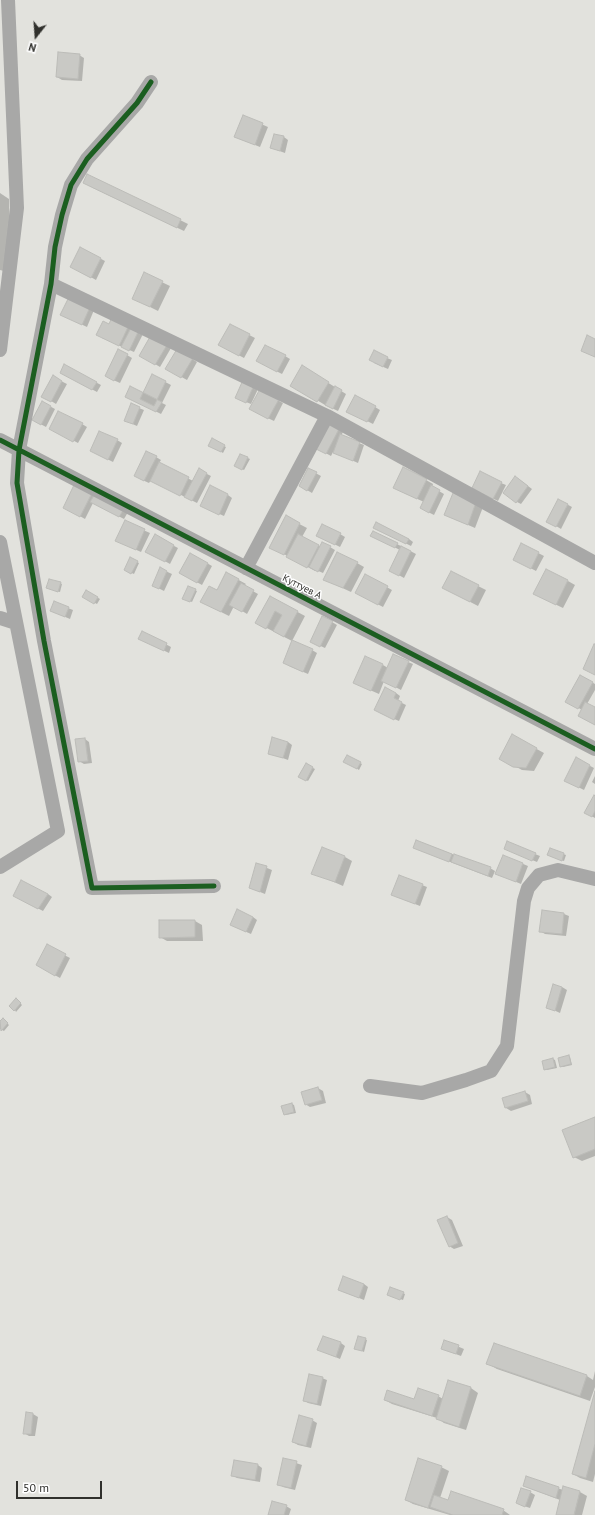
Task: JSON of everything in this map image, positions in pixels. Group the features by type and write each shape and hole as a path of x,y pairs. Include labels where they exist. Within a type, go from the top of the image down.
{"street":[{"path":"0,350 17,208 8,0"},
{"path":"152,82 138,103 87,159 71,185 62,215 55,247 51,284 19,450 17,482 44,641 92,888 214,886"},
{"path":"51,284 327,416 595,563"},
{"path":"246,568 327,416"},
{"name":"Куттуев А","path":"0,440 595,749"},
{"path":"0,542 58,831 0,867"},
{"path":"0,618 16,623"},
{"path":"370,1086 422,1093 491,1072 508,1046 524,901 528,888 539,876 558,870 595,879"}],"building":[{"path":"58,52 80,54 78,79 56,77"},
{"path":"243,115 263,123 255,145 234,137"},
{"path":"274,134 284,136 280,151 270,148"},
{"path":"87,174 181,219 177,228 83,183"},
{"path":"80,247 101,258 91,278 70,267"},
{"path":"144,272 163,281 150,307 132,299"},
{"path":"69,297 90,307 82,325 60,315"},
{"path":"112,317 129,325 119,346 96,335 103,321 109,324"},
{"path":"230,324 250,334 239,356 218,345"},
{"path":"132,326 139,330 129,351 121,347"},
{"path":"151,335 167,345 155,365 139,356"},
{"path":"587,335 595,339 595,357 581,351"},
{"path":"265,345 286,355 277,372 256,361"},
{"path":"118,349 128,354 114,381 105,376"},
{"path":"177,349 193,358 181,378 165,369"},
{"path":"374,350 388,357 383,367 369,360"},
{"path":"64,364 97,382 92,390 60,373"},
{"path":"302,365 329,382 317,402 290,386"},
{"path":"152,374 166,381 154,406 140,399"},
{"path":"53,375 62,381 51,402 41,397"},
{"path":"243,380 254,385 246,403 235,398"},
{"path":"130,386 162,402 156,412 125,397"},
{"path":"335,386 342,390 333,409 325,405"},
{"path":"260,389 279,399 268,419 249,409"},
{"path":"355,395 376,406 367,422 346,412"},
{"path":"42,401 51,406 41,425 32,420"},
{"path":"131,403 140,407 133,424 124,421"},
{"path":"58,411 83,423 73,442 49,429"},
{"path":"327,423 339,429 326,454 314,448"},
{"path":"99,431 118,439 108,460 90,451"},
{"path":"340,434 360,442 353,461 333,453"},
{"path":"212,438 225,445 221,452 208,446"},
{"path":"146,451 157,456 144,481 134,476"},
{"path":"240,454 248,457 242,470 234,466"},
{"path":"159,462 189,477 180,496 150,481"},
{"path":"403,467 427,479 417,499 393,488"},
{"path":"199,468 207,473 192,501 184,497"},
{"path":"308,468 317,472 307,491 299,486"},
{"path":"480,471 502,482 493,499 472,488"},
{"path":"515,476 528,486 516,503 503,493"},
{"path":"74,485 92,493 80,517 63,508"},
{"path":"210,485 228,494 219,515 200,506"},
{"path":"431,485 440,490 429,513 420,508"},
{"path":"453,493 476,502 468,525 444,515"},
{"path":"95,494 124,509 119,517 90,502"},
{"path":"558,499 568,504 556,527 546,522"},
{"path":"286,515 300,523 284,555 269,548"},
{"path":"125,520 145,529 136,550 115,541"},
{"path":"376,522 409,539 406,544 373,528"},
{"path":"322,524 341,533 335,545 316,536"},
{"path":"373,531 398,543 395,548 370,536"},
{"path":"155,534 174,545 165,562 145,552"},
{"path":"298,534 319,545 307,568 286,557"},
{"path":"322,542 331,546 318,572 309,567"},
{"path":"521,543 539,552 531,569 513,560"},
{"path":"401,546 411,551 399,576 389,571"},
{"path":"337,552 358,562 343,588 323,580"},
{"path":"190,553 208,563 197,583 179,573"},
{"path":"130,557 138,561 131,574 124,570"},
{"path":"160,567 167,571 159,589 152,586"},
{"path":"546,569 568,580 556,605 533,594"},
{"path":"451,571 479,585 470,602 442,588"},
{"path":"226,572 239,579 221,612 200,602 209,586 217,590"},
{"path":"365,574 388,586 378,605 355,593"},
{"path":"49,579 61,582 58,592 46,588"},
{"path":"241,583 254,590 242,612 229,605"},
{"path":"188,586 196,589 190,602 182,599"},
{"path":"86,590 98,597 94,604 82,597"},
{"path":"270,596 298,611 284,637 273,631 282,615 275,611 266,629 255,623"},
{"path":"54,601 69,607 65,617 50,611"},
{"path":"322,616 333,621 320,647 310,642"},
{"path":"142,631 167,643 164,651 138,639"},
{"path":"292,640 313,649 303,672 283,663"},
{"path":"595,644 595,675 583,669"},
{"path":"393,654 409,661 396,688 381,681"},
{"path":"365,656 383,664 371,691 353,683"},
{"path":"580,675 593,682 578,709 565,702"},
{"path":"385,687 396,693 394,698 402,702 394,720 374,710"},
{"path":"585,702 595,707 595,725 578,716"},
{"path":"512,734 537,748 526,768 513,767 499,759"},
{"path":"272,737 288,742 283,758 268,754"},
{"path":"85,738 88,761 78,762 75,739"},
{"path":"347,755 361,762 357,769 343,762"},
{"path":"576,757 590,765 579,788 564,781"},
{"path":"306,763 313,767 306,781 298,777"},
{"path":"594,795 595,811 592,817 584,813"},
{"path":"416,840 452,854 449,862 413,848"},
{"path":"507,841 536,853 532,861 504,849"},
{"path":"322,847 345,856 335,882 311,874"},
{"path":"550,848 564,853 562,861 547,855"},
{"path":"454,854 491,867 488,876 451,862"},
{"path":"503,855 523,863 516,882 495,874"},
{"path":"256,863 267,866 260,892 249,888"},
{"path":"399,875 423,884 415,904 391,895"},
{"path":"21,880 48,894 38,909 13,896"},
{"path":"237,909 253,917 246,932 230,925"},
{"path":"542,910 564,913 562,934 539,932"},
{"path":"159,920 195,920 195,937 159,938"},
{"path":"47,944 66,954 55,976 36,965"},
{"path":"553,984 562,987 555,1011 546,1008"},
{"path":"16,998 21,1003 14,1011 9,1006"},
{"path":"3,1018 8,1023 1,1031 0,1021"},
{"path":"569,1055 571,1064 560,1067 558,1058"},
{"path":"553,1058 555,1067 544,1070 542,1061"},
{"path":"318,1087 322,1100 305,1105 301,1092"},
{"path":"525,1091 528,1101 505,1108 502,1098"},
{"path":"292,1103 294,1112 284,1115 281,1106"},
{"path":"595,1117 595,1149 573,1158 562,1130"},
{"path":"447,1216 458,1243 449,1247 437,1220"},
{"path":"343,1276 364,1284 359,1298 338,1290"},
{"path":"390,1287 404,1292 400,1300 387,1295"},
{"path":"323,1336 341,1342 336,1357 317,1350"},
{"path":"358,1336 366,1338 362,1351 354,1349"},
{"path":"444,1340 459,1345 456,1354 441,1349"},
{"path":"494,1343 587,1375 580,1396 486,1364"},
{"path":"309,1374 323,1377 317,1404 303,1401"},
{"path":"448,1380 471,1387 459,1427 436,1419"},
{"path":"418,1388 439,1395 432,1416 384,1400 387,1390 414,1399"},
{"path":"595,1391 595,1444 586,1478 572,1474"},
{"path":"26,1412 33,1413 31,1434 23,1434"},
{"path":"299,1415 313,1419 306,1446 292,1442"},
{"path":"283,1458 297,1461 291,1488 277,1485"},
{"path":"418,1458 442,1466 428,1508 405,1500"},
{"path":"234,1460 258,1464 255,1480 231,1476"},
{"path":"526,1476 559,1487 556,1498 523,1486"},
{"path":"563,1486 580,1491 574,1515 556,1515"},
{"path":"521,1488 531,1491 525,1507 516,1503"},
{"path":"451,1491 504,1509 502,1515 453,1515 430,1507 434,1495 448,1500"},
{"path":"272,1501 287,1505 284,1515 268,1515"}],"cycle path":[{"path":"151,82 137,103 87,159 71,185 62,215 55,247 51,284 19,450 17,483 44,641 92,888 214,886"},
{"path":"0,440 595,749"}]}
